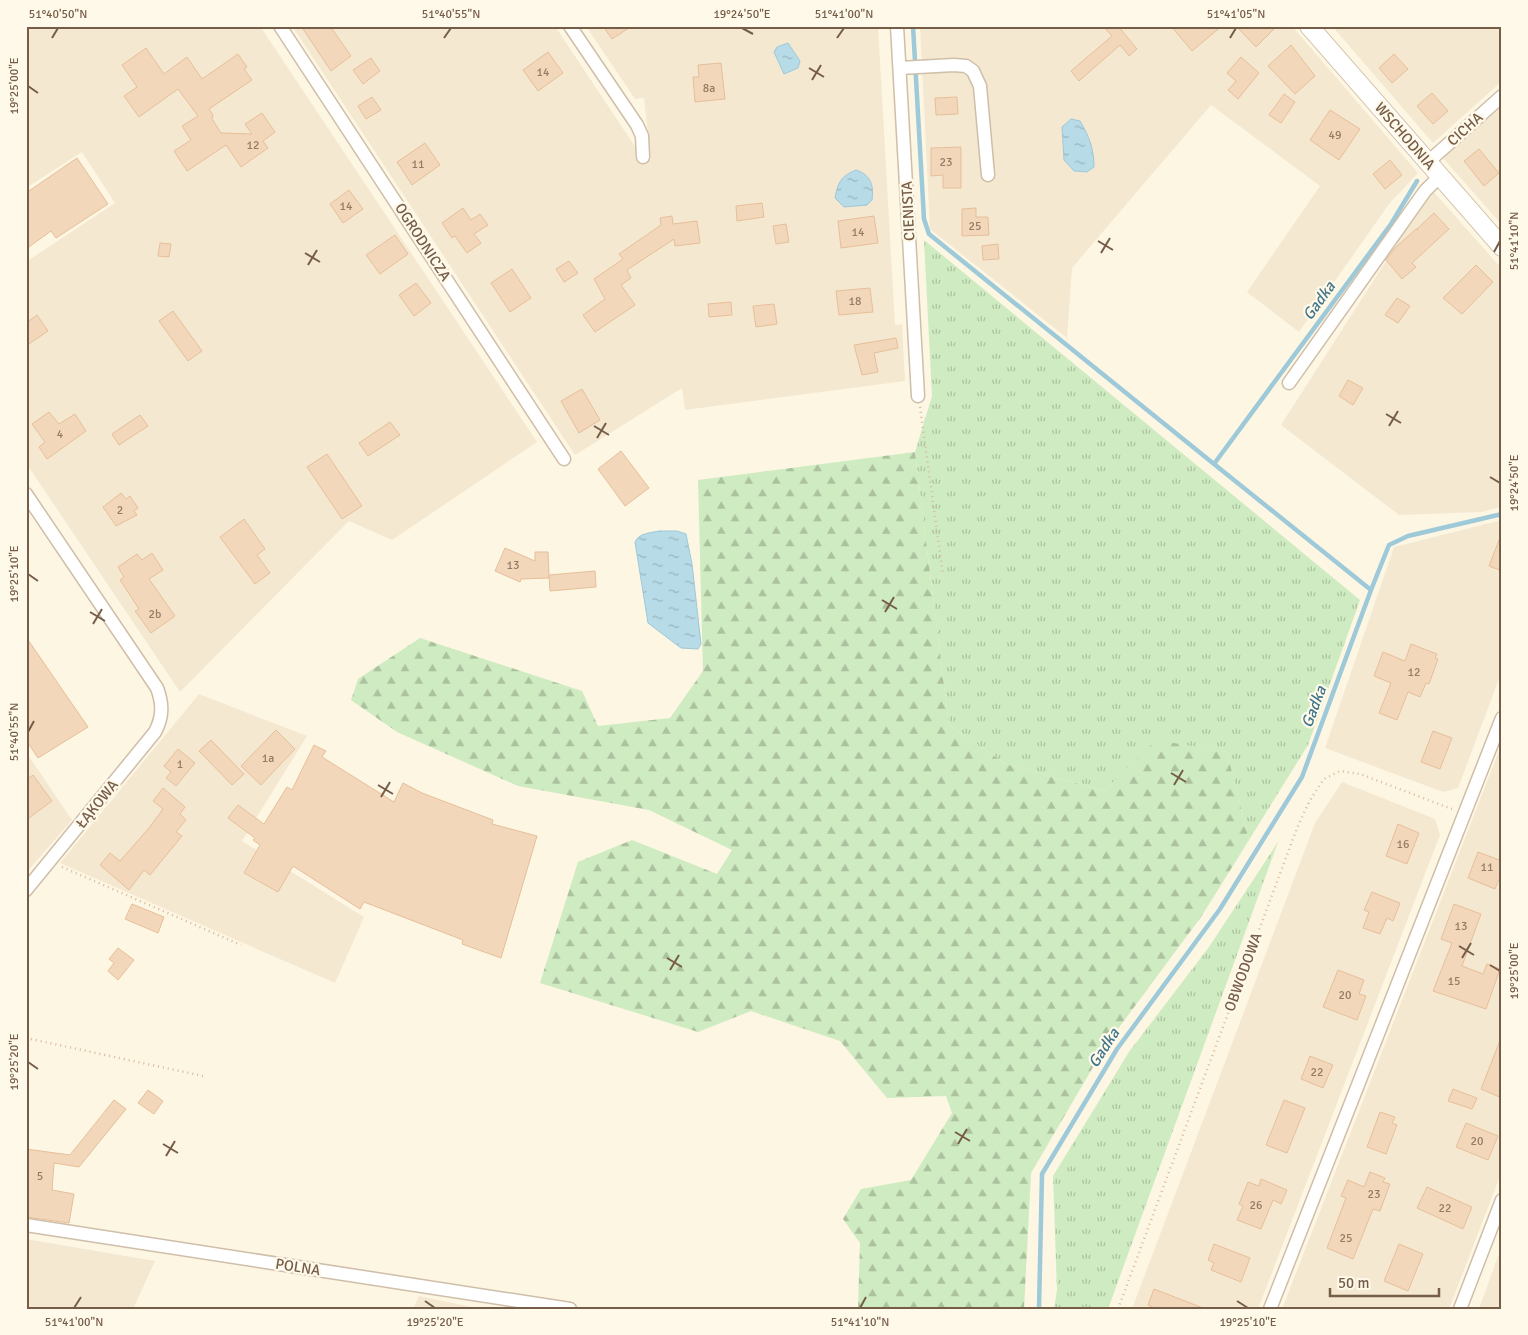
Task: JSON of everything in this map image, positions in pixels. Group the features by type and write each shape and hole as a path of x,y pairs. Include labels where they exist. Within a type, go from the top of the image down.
{"street":[{"name":"OGRODNICZA","path":"280,26 564,459"},
{"path":"570,26 637,125 642,136 643,157"},
{"name":"CIENISTA","path":"897,26 918,396"},
{"name":"WSCHODNIA","path":"1309,26 1502,246"},
{"path":"900,68 954,64 966,66 973,71 980,86 988,175"},
{"name":"CICHA","path":"1428,162 1502,96"},
{"path":"1289,382 1425,191 1440,176"},
{"name":"ŁĄKOWA","path":"26,494 157,688 161,698 162,715 155,732 26,890"},
{"path":"1270,1309 1502,718"},
{"path":"1460,1309 1502,1200"},
{"name":"POLNA","path":"26,1225 570,1309"}],"path":[{"path":"918,396 943,575"},
{"name":"OBWODOWA","path":"1118,1309 1297,828 1310,800 1324,779 1340,771 1360,774 1465,813"},
{"path":"49,862 241,945"},
{"path":"26,1038 203,1076"}],"shaded area":[{"path":"26,26 260,26 537,442 392,540 349,521 180,692 26,463 26,262 115,203 82,152 26,188"},
{"path":"292,26 555,26 636,148 635,158 651,160 644,98 635,99 586,26 878,26 895,325 902,324 905,381 685,410 682,388 575,455"},
{"path":"920,26 1292,26 1418,173 1389,204 1299,332 1247,292 1320,186 1211,105 1072,268 1067,338 930,229"},
{"path":"1332,26 1502,26 1502,81 1433,143"},
{"path":"1502,106 1502,225 1443,158"},
{"path":"1432,190 1502,269 1502,507 1481,512 1399,515 1281,425 1386,261 1383,258 1394,248"},
{"path":"1502,520 1502,671 1458,788 1443,792 1325,748 1394,547"},
{"path":"199,694 307,736 242,841 364,917 335,983 60,863"},
{"path":"1502,743 1502,1171 1449,1309 1282,1309"},
{"path":"26,752 72,820 26,873"},
{"path":"1342,782 1435,819 1440,835 1258,1309 1132,1309 1315,823"},
{"path":"26,1239 155,1261 133,1309 26,1309"},
{"path":"1502,1245 1502,1309 1479,1309"},
{"path":"419,1296 472,1307 413,1309"}],"green space":[{"path":"924,240 1360,600 1308,745 1249,840 1227,752 1156,741 1104,791 1006,764 949,725 915,452 932,396"},
{"path":"915,452 949,725 1006,764 1104,791 1156,740 1227,752 1249,840 1201,917 1106,1045 1031,1173 1024,1309 858,1309 860,1243 843,1219 861,1189 911,1180 952,1113 946,1096 887,1098 840,1041 751,1011 698,1032 540,983 578,862 632,840 717,874 732,850 649,810 518,786 397,732 351,700 358,679 420,638 582,691 598,726 670,718 703,671 698,480"},
{"path":"1278,842 1108,1309 1054,1309 1057,1290 1053,1176 1129,1052 1209,947"}],"water":[{"path":"788,43 800,61 798,68 784,74 774,52 777,47"},
{"path":"1071,119 1080,121 1090,143 1094,167 1087,172 1074,171 1064,160 1062,127"},
{"path":"856,170 865,175 870,181 872,185 872,200 867,205 844,207 835,198 837,188 844,177"},
{"path":"659,531 677,531 686,534 692,564 701,644 698,649 681,648 648,623 635,542 642,535"}],"building":[{"path":"301,26 330,26 351,56 331,71"},
{"path":"603,26 632,26 612,39"},
{"path":"1103,26 1118,26 1137,49 1129,56 1120,45 1079,81 1071,71 1112,36"},
{"path":"1171,26 1222,26 1192,51"},
{"path":"1236,26 1277,26 1256,47"},
{"path":"1291,45 1315,76 1295,94 1268,66"},
{"path":"146,48 164,74 187,57 202,79 238,54 247,67 244,69 252,80 209,109 213,115 212,119 221,133 252,134 245,124 262,113 275,132 263,141 268,148 241,167 226,145 187,171 174,151 191,140 182,126 198,116 178,89 139,117 124,96 137,87 122,65"},
{"path":"548,52 563,73 538,91 523,70"},
{"path":"1394,54 1408,69 1392,83 1379,68"},
{"path":"1241,57 1259,73 1238,99 1228,90 1236,81 1227,73"},
{"path":"371,58 380,71 363,84 353,70"},
{"path":"721,63 725,99 695,102 693,77 699,77 698,65"},
{"path":"1432,93 1448,111 1433,124 1417,106"},
{"path":"1284,94 1295,102 1281,123 1269,115"},
{"path":"372,97 381,110 366,119 358,106"},
{"path":"957,97 958,114 936,115 935,98"},
{"path":"1330,110 1360,129 1339,160 1310,140"},
{"path":"425,143 440,165 412,185 397,162"},
{"path":"961,147 961,188 943,188 943,175 931,176 931,148"},
{"path":"1479,149 1499,173 1484,186 1464,161"},
{"path":"77,158 108,204 56,238 51,231 26,249 26,193"},
{"path":"1390,160 1402,175 1385,189 1373,174"},
{"path":"349,190 363,209 343,223 330,204"},
{"path":"762,203 764,217 737,221 736,206"},
{"path":"463,208 471,220 480,214 488,225 474,234 481,243 467,253 455,236 452,238 442,223"},
{"path":"976,208 976,217 988,217 989,235 962,236 962,209"},
{"path":"1434,213 1449,229 1412,263 1416,267 1402,279 1386,260 1395,248 1416,229 1418,230"},
{"path":"672,216 673,224 697,221 700,243 675,246 674,239 627,270 631,278 621,285 635,305 595,332 583,315 605,299 594,279 623,259 619,254 661,225 660,218"},
{"path":"874,216 878,243 841,248 838,221"},
{"path":"786,224 789,242 776,244 773,226"},
{"path":"395,235 408,254 380,274 366,255"},
{"path":"160,243 171,244 169,257 158,256"},
{"path":"998,244 999,259 983,260 982,246"},
{"path":"569,261 578,273 564,282 556,269"},
{"path":"1476,265 1493,282 1462,314 1443,298"},
{"path":"512,269 531,298 510,312 491,283"},
{"path":"416,283 431,303 414,316 399,295"},
{"path":"870,288 873,312 839,315 836,291"},
{"path":"1397,298 1410,306 1398,323 1385,315"},
{"path":"731,302 732,315 709,317 708,304"},
{"path":"774,304 777,324 756,327 753,306"},
{"path":"173,311 202,351 188,361 159,321"},
{"path":"37,315 48,331 26,346 26,323"},
{"path":"896,338 898,348 874,353 878,372 862,375 854,345"},
{"path":"1348,380 1363,388 1353,405 1339,396"},
{"path":"582,389 600,420 579,433 561,401"},
{"path":"49,412 59,424 75,414 86,431 47,459 39,447 45,442 32,424"},
{"path":"140,415 148,426 119,445 112,434"},
{"path":"390,422 400,435 368,456 359,443"},
{"path":"621,451 649,488 625,506 598,469"},
{"path":"327,454 362,506 342,519 307,467"},
{"path":"121,493 126,499 130,496 138,508 134,511 137,515 116,526 103,507"},
{"path":"244,519 265,549 257,555 270,573 255,584 220,537"},
{"path":"1502,535 1502,571 1489,566"},
{"path":"505,548 535,561 535,552 548,552 549,578 521,579 520,582 495,571"},
{"path":"152,553 163,570 149,579 175,616 151,633 135,611 139,609 120,580 124,577 118,567 137,554 142,560"},
{"path":"595,571 596,587 550,591 549,575"},
{"path":"26,637 88,727 38,758 26,740"},
{"path":"1411,644 1437,654 1435,658 1438,659 1429,684 1426,683 1420,697 1408,692 1397,720 1379,713 1391,683 1374,676 1383,652 1405,661"},
{"path":"276,730 295,749 261,785 241,766"},
{"path":"1433,731 1452,738 1440,769 1421,762"},
{"path":"211,740 244,774 232,785 199,751"},
{"path":"314,745 326,751 322,757 394,802 403,783 422,793 493,820 492,824 537,836 501,958 462,944 463,940 364,902 360,909 293,866 278,892 244,873 260,845 253,840 255,838 228,818 238,805 264,824 287,787 292,790"},
{"path":"178,749 195,763 176,786 166,778 171,772 164,766"},
{"path":"33,775 52,801 26,820 26,780"},
{"path":"163,788 185,807 180,814 186,820 176,832 182,836 150,875 144,870 129,890 100,865 110,853 120,861 149,828 163,809 153,801"},
{"path":"1398,824 1419,833 1407,864 1386,856"},
{"path":"1478,852 1502,861 1502,872 1495,889 1468,878"},
{"path":"1372,892 1400,903 1393,921 1387,918 1380,934 1363,928 1369,912 1364,910"},
{"path":"132,904 164,917 158,933 125,919"},
{"path":"1454,904 1481,914 1462,966 1483,974 1487,964 1500,969 1486,1009 1433,991 1452,943 1441,939"},
{"path":"118,948 134,960 118,980 108,971 114,963 109,959"},
{"path":"1338,970 1364,980 1359,994 1366,996 1357,1020 1323,1007"},
{"path":"1502,1038 1502,1098 1481,1089"},
{"path":"1310,1056 1333,1065 1323,1088 1301,1079"},
{"path":"1453,1089 1477,1098 1472,1109 1448,1101"},
{"path":"148,1090 163,1101 154,1114 138,1103"},
{"path":"114,1100 126,1109 79,1167 54,1163 52,1190 74,1194 69,1223 26,1217 26,1149 70,1155"},
{"path":"1284,1100 1305,1108 1287,1153 1266,1145"},
{"path":"1380,1112 1395,1117 1392,1123 1397,1125 1386,1154 1367,1147"},
{"path":"1466,1123 1498,1136 1488,1160 1456,1147"},
{"path":"1370,1172 1385,1178 1383,1182 1390,1184 1380,1211 1373,1209 1353,1259 1327,1248 1346,1198 1341,1196 1348,1180 1364,1187"},
{"path":"1261,1179 1287,1190 1281,1204 1273,1200 1261,1229 1237,1220 1243,1206 1239,1204 1248,1182 1259,1186"},
{"path":"1427,1187 1472,1207 1463,1229 1417,1208"},
{"path":"1214,1244 1250,1258 1241,1282 1211,1270 1214,1263 1208,1260"},
{"path":"1399,1244 1423,1254 1408,1291 1384,1281"},
{"path":"1154,1289 1203,1309 1157,1309 1148,1305"}],"waterway":[{"path":"913,26 924,219 929,234 1214,464"},
{"name":"Gadka","path":"1039,1309 1042,1174 1117,1049 1220,909 1302,777 1371,590 1214,464 1391,224 1417,181"},
{"path":"1371,590 1389,545 1408,536 1502,514"}]}
